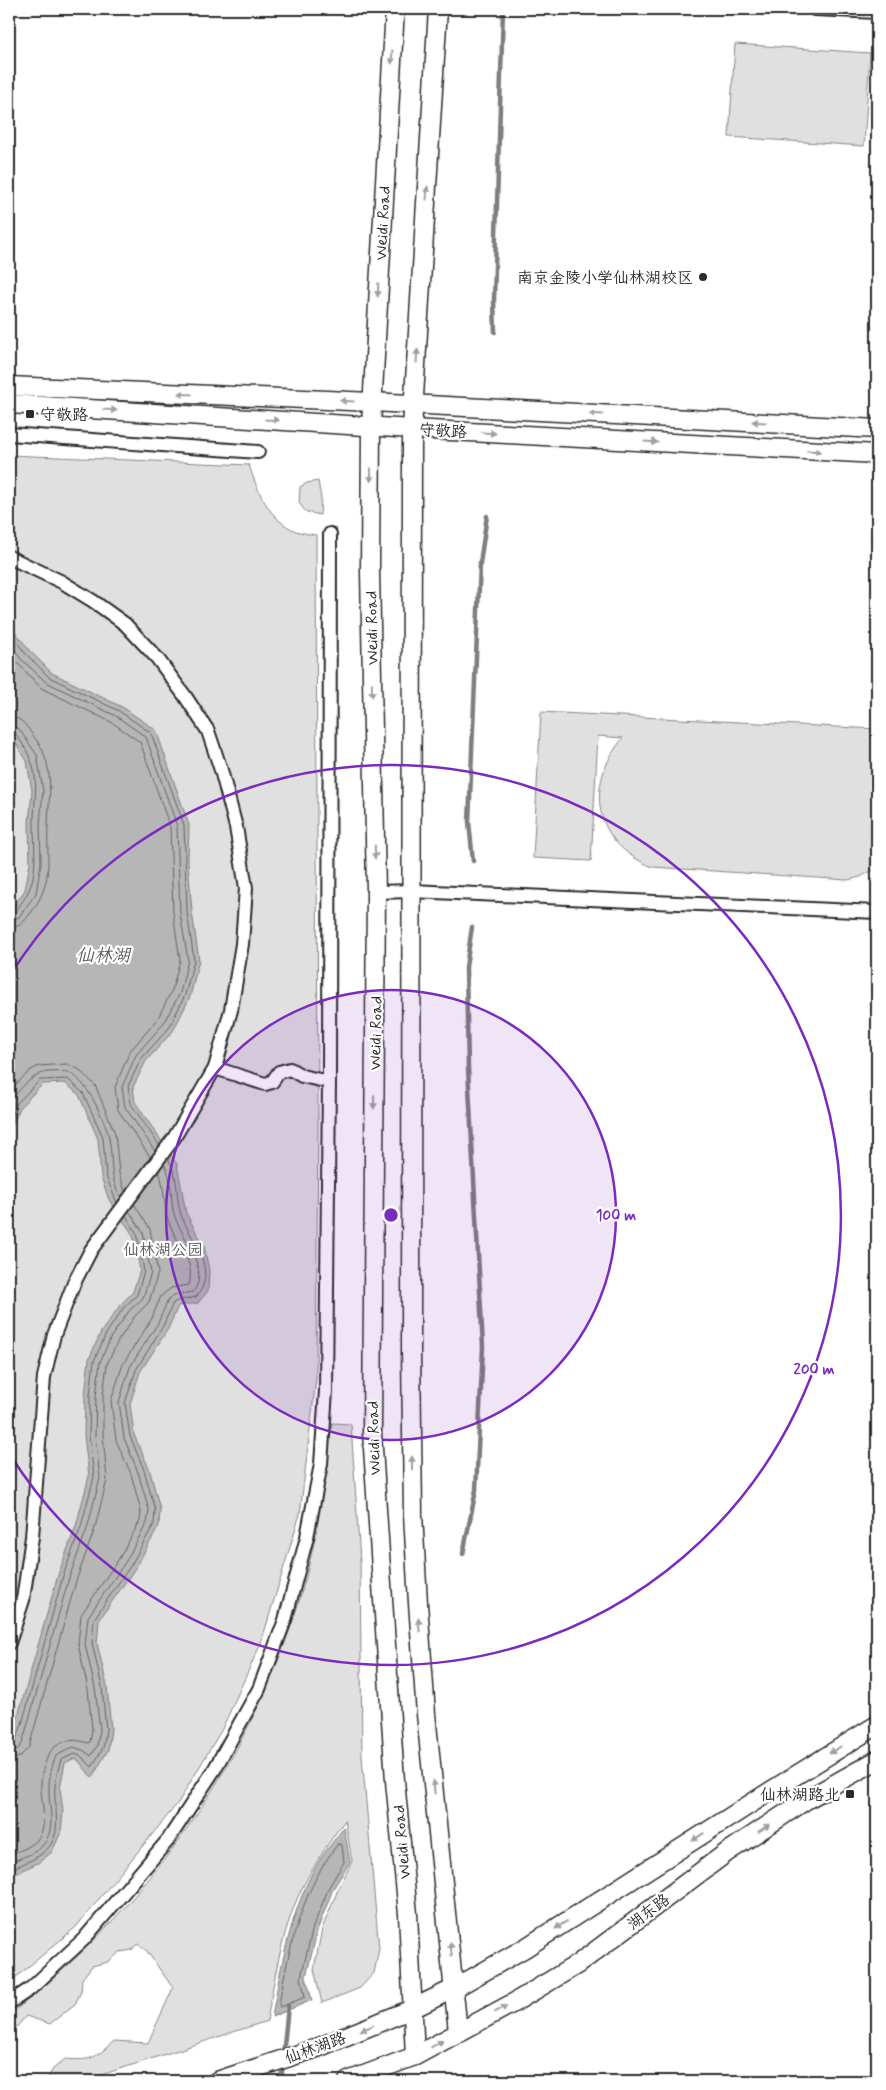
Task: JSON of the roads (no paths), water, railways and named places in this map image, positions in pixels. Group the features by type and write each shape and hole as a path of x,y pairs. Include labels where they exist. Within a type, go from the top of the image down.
{"main road":[{"name":"Weidi Road","path":"395,9 371,426 370,571 376,892 372,1433 395,1781 408,1914 415,2056"},
{"path":"438,9 412,429 411,1351 413,1514 426,1714 458,2032"},
{"name":"守敬路","path":"9,386 414,404 877,429"},
{"name":"守敬路","path":"9,404 412,429 877,454"},
{"name":"湖东路","path":"412,2009 455,1988 525,1948 768,1792 877,1725"},
{"name":"湖东路","path":"415,2056 515,2002 578,1964 734,1848 806,1800 877,1760"},
{"name":"仙林湖路","path":"217,2081 317,2048 412,2009"},
{"path":"348,2081 415,2056"}],"street":[{"path":"815,9 877,12"},
{"path":"9,434 258,452"},
{"path":"9,2003 30,1989 84,1939 168,1840 214,1770 259,1689 285,1620 307,1537 321,1464 326,1391 329,1082 330,534"},
{"path":"9,557 26,563 62,582 125,624 157,658 185,696 208,731 221,770 236,827 246,888 242,944 231,1010 215,1068 174,1138 90,1250 74,1283 54,1335 44,1377 32,1537 23,1600 9,1643"},
{"path":"376,892 412,891 877,912"},
{"path":"215,1068 264,1084 272,1082 279,1072 290,1069 302,1076 329,1082"}],"water":[{"name":"仙林湖","path":"9,623 29,650 52,673 122,707 156,730 189,825 188,861 192,912 199,960 190,997 173,1031 146,1061 133,1087 135,1102 177,1164 186,1213 204,1246 209,1270 208,1291 198,1303 178,1306 168,1329 140,1372 130,1404 134,1435 149,1468 160,1509 159,1526 136,1567 99,1620 97,1643 107,1686 111,1730 108,1750 92,1778 78,1760 73,1759 65,1763 60,1788 63,1811 61,1832 52,1852 38,1863 9,1876 9,1748 58,1575 76,1526 89,1476 84,1436 85,1395 89,1359 101,1332 121,1304 133,1292 140,1270 133,1235 109,1200 101,1177 98,1139 79,1095 65,1083 43,1084 21,1106 9,1132 9,912 25,890 30,863 29,823 32,791 27,761 9,733"},
{"path":"344,1827 350,1862 333,1889 318,1928 306,1977 312,2000 272,2017 289,1935 302,1895 321,1858"}],"waterway":[{"path":"495,332 494,300 503,9"},
{"path":"473,861 469,822 480,563 487,516"},
{"path":"463,1554 476,1490 483,1347 468,1068 466,967 472,927"},
{"path":"283,2056 288,2006"},
{"path":"281,2081 283,2063"}],"place":[{"name":"南京金陵小学仙林湖校区","path":"703,277"},
{"name":"守敬路","path":"30,414"},
{"name":"仙林湖路北","path":"850,1794"}],"park label":[{"name":"仙林湖公园","path":"163,1249"}]}
